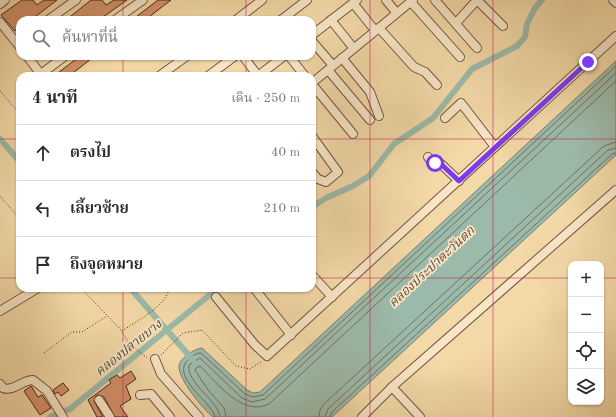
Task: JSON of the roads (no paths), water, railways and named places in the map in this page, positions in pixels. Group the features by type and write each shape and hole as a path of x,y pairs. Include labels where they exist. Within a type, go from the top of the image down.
{"street":[{"path":"0,4 5,0"},
{"path":"54,16 76,0"},
{"path":"121,16 143,0"},
{"path":"241,16 262,0"},
{"path":"287,16 307,0"},
{"path":"386,0 395,11"},
{"path":"434,0 478,48"},
{"path":"456,24 477,0 503,26"},
{"path":"613,0 616,3"},
{"path":"316,80 329,66 342,58 376,28 412,1 460,57"},
{"path":"316,32 355,2 376,28 414,67 425,72 437,85"},
{"path":"331,20 351,45"},
{"path":"0,22 16,40"},
{"path":"216,297 255,345 267,356 616,36"},
{"path":"316,47 370,120"},
{"path":"342,58 367,88 379,116"},
{"path":"30,60 39,72"},
{"path":"45,72 60,60"},
{"path":"165,72 181,60"},
{"path":"213,72 230,60"},
{"path":"247,60 259,72"},
{"path":"265,72 279,60"},
{"path":"292,60 302,72"},
{"path":"316,89 353,134"},
{"path":"445,118 461,103 496,147"},
{"path":"316,142 338,172 326,182 316,177"},
{"path":"428,157 432,161 441,164 459,181"},
{"path":"362,417 392,387 614,195"},
{"path":"316,279 332,297"},
{"path":"0,311 31,292"},
{"path":"257,292 290,335"},
{"path":"155,359 161,374 199,417"},
{"path":"0,384 3,388 11,389 22,382 33,380 47,391 63,417"},
{"path":"392,387 420,417"},
{"path":"140,395 151,394 170,417"},
{"path":"99,400 110,417"}],"water":[{"path":"616,61 616,155 332,417 213,417 198,401 182,378 180,372 180,362 188,354 202,348 247,390 253,393 260,392"}],"waterway":[{"name":"คลองปลายบาง","path":"316,204 326,198 353,186 369,176 394,144 433,118 472,69 517,46 525,37 527,24 535,8 542,0"},
{"name":"คลองประปาตะวันตก","path":"0,139 16,157"},
{"name":"คลองประปาตะวันตก","path":"134,292 193,360"},
{"name":"คลองปลายบาง","path":"50,417 70,409 213,292"}]}
